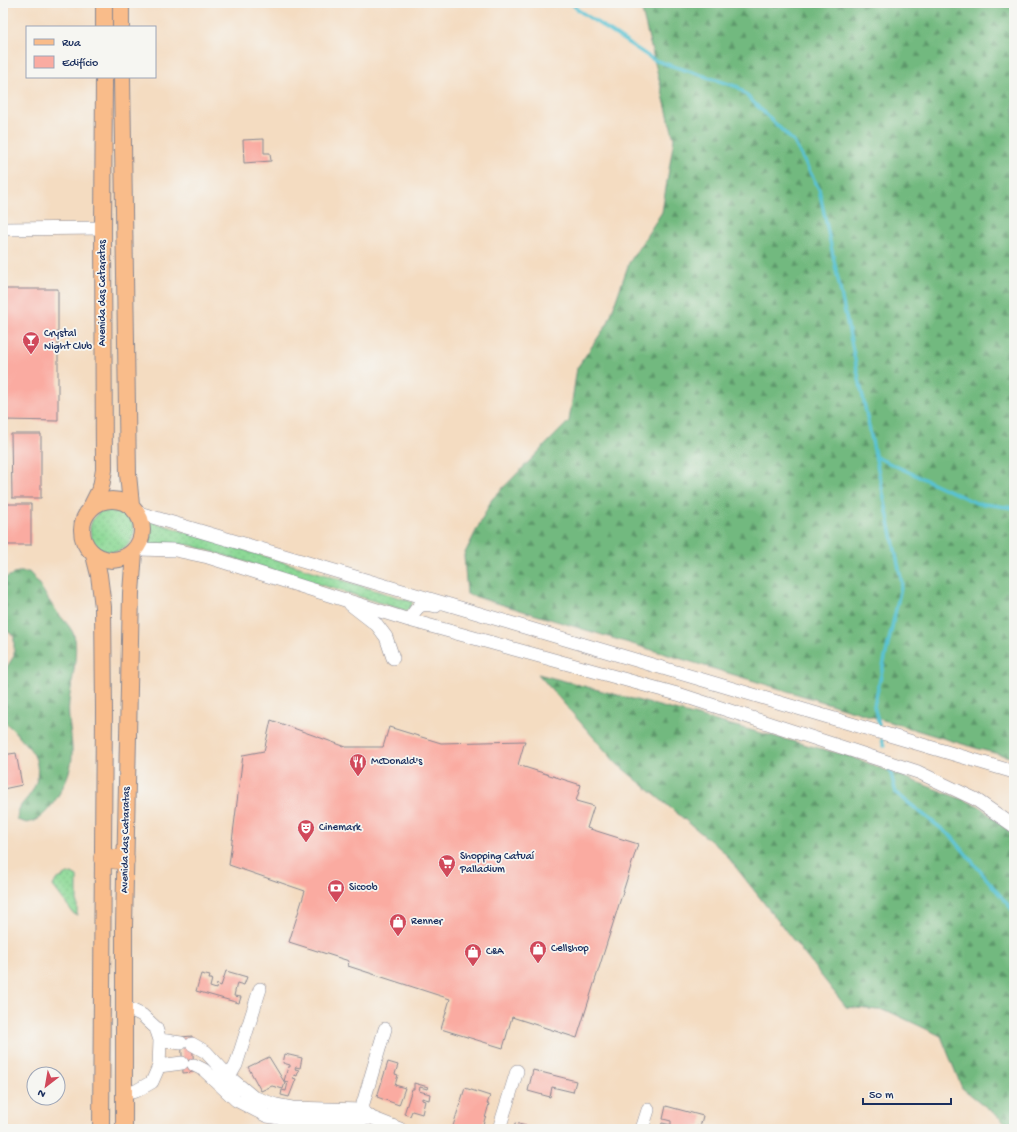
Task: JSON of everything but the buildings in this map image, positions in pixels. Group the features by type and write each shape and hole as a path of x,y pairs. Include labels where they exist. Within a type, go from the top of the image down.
{"highway":[{"path":"103,858 125,860"}],"main road":[{"path":"104,3 104,26"},
{"path":"121,3 122,26"},
{"name":"Avenida das Cataratas","path":"91,507 101,487 104,470 104,78"},
{"name":"Avenida das Cataratas","path":"122,78 128,474 135,509"},
{"path":"112,498 135,509 143,527 141,543 135,551 116,560 109,560 94,555 84,543 82,535 83,520 91,507 104,499 112,498"},
{"name":"Avenida das Cataratas","path":"124,1129 123,1006 125,860 131,593 135,551"},
{"name":"Avenida das Cataratas","path":"94,555 99,575 103,607 101,1129"}],"street":[{"path":"3,229 103,228"},
{"path":"135,509 492,618 1014,772"},
{"path":"135,551 175,550 208,557 409,620 681,695 918,772 975,799 1014,826"},
{"path":"342,599 377,625 386,637 393,658"},
{"path":"409,620 418,607 425,604 492,618"},
{"path":"225,1081 236,1065 260,989"},
{"path":"123,1006 142,1016 156,1028 160,1040 158,1066 152,1082 136,1091 123,1094"},
{"path":"364,1116 385,1029"},
{"path":"160,1040 186,1043 206,1052 225,1081"},
{"path":"158,1066 188,1064 204,1070 254,1096 276,1105 364,1116 400,1129"},
{"path":"499,1129 517,1071"},
{"path":"642,1129 648,1110"}],"green space":[{"path":"640,3 1014,3 1014,758 979,749 467,594 464,555 492,499 569,421 577,368 608,323 629,263 662,212 674,139"},
{"path":"112,508 124,512 130,518 134,530 130,542 124,548 112,552 100,548 94,542 90,530 94,518 100,512"},
{"path":"147,520 413,602 407,611 190,545 166,543 150,546 150,532"},
{"path":"18,572 29,572 36,581 73,633 76,647 69,702 72,756 69,773 55,801 49,809 33,822 27,823 17,820 21,805 31,793 37,780 38,770 36,760 31,751 3,721 3,673 14,656 14,636 3,628 3,579"},
{"path":"538,674 852,757 979,806 1014,836 1014,1129 962,1088 941,1036 888,1011 846,1007 723,851 616,763"},
{"path":"72,873 77,876 77,915 74,914 53,886 56,880"}],"waterway":[{"path":"571,3 578,10 654,60 738,87 794,142 819,189 902,583 874,706 879,725"},
{"path":"876,457 976,503 1014,508"},
{"path":"882,740 884,746"},
{"path":"889,766 896,793 952,837 1014,912"}],"place":[{"name":"Crystal Night Club","path":"31,355"},
{"name":"McDonald's","path":"358,777"},
{"name":"Cinemark","path":"306,843"},
{"name":"Shopping Catuaí Palladium","path":"447,878"},
{"name":"Sicoob","path":"336,903"},
{"name":"Renner","path":"398,937"},
{"name":"Cellshop","path":"538,964"},
{"name":"C&A","path":"473,967"}]}
